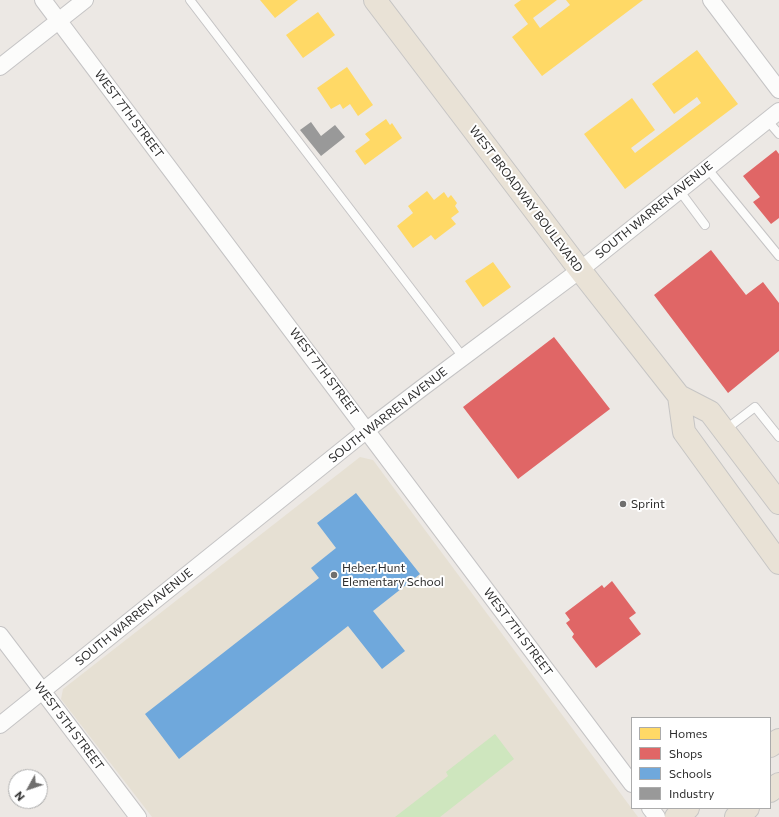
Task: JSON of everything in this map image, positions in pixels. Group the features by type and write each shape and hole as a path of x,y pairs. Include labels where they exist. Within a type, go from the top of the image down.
{"highway":[{"name":"WEST BROADWAY BOULEVARD","path":"375,0 580,270 679,396 710,412 779,503"},
{"path":"679,396 684,432 779,563"},
{"path":"771,790 779,784"},
{"path":"676,817 687,809"},
{"path":"736,817 747,809"}],"street":[{"name":"WEST 7TH STREET","path":"44,0 631,783"},
{"path":"0,67 85,0"},
{"path":"711,0 779,90"},
{"name":"SOUTH WARREN AVENUE","path":"0,725 367,430 580,270 773,115"},
{"name":"WEST 5TH STREET","path":"0,635 138,817"},
{"path":"651,809 657,817"}],"lane":[{"path":"190,0 463,357"},
{"path":"773,115 779,134"},
{"path":"706,168 779,256"},
{"path":"679,190 705,225"},
{"path":"724,430 755,407 779,437"}],"shaded area":[{"name":"Heber Hunt Elementary School","path":"360,457 373,460 638,817 152,817 61,699 63,689"}],"green space":[{"path":"495,734 514,759 440,817 395,817 448,776 446,772"}],"building: Homes":[{"path":"260,0 298,0 275,18"},
{"path":"521,0 557,0 533,18 540,28 570,5 566,0 643,0 542,76 512,37 528,24 514,5"},
{"path":"318,12 335,35 303,58 286,35"},
{"path":"697,50 738,104 625,189 584,134 632,98 655,130 631,148 635,153 701,103 697,97 674,114 652,84"},
{"path":"347,67 373,105 358,116 350,104 343,109 340,104 331,109 317,88"},
{"path":"386,119 390,125 392,123 402,138 365,165 355,151 370,140 365,134"},
{"path":"427,191 434,200 444,192 448,198 451,195 457,203 455,206 459,212 451,218 456,224 435,240 431,235 413,248 397,226 413,213 408,206"},
{"path":"493,262 511,287 483,307 465,281"}],"building: Shops":[{"path":"776,150 779,154 779,218 771,224 753,202 760,197 743,176"},
{"path":"711,250 746,295 763,282 779,303 779,351 728,393 654,295"},
{"path":"554,337 610,409 518,479 463,407"},
{"path":"612,581 636,613 629,618 641,634 596,668 572,637 574,634 566,623 570,620 565,613 602,585 604,588"}],"building: Schools":[{"name":"Heber Hunt Elementary School","path":"356,493 420,574 373,611 405,651 382,669 348,626 179,759 145,714 319,578 311,568 336,548 317,523"}],"building: Industry":[{"path":"311,122 321,136 335,125 345,137 321,156 300,130"}],"place":[{"name":"Sprint","path":"623,504"},
{"name":"Heber Hunt Elementary School","path":"334,575"}]}
